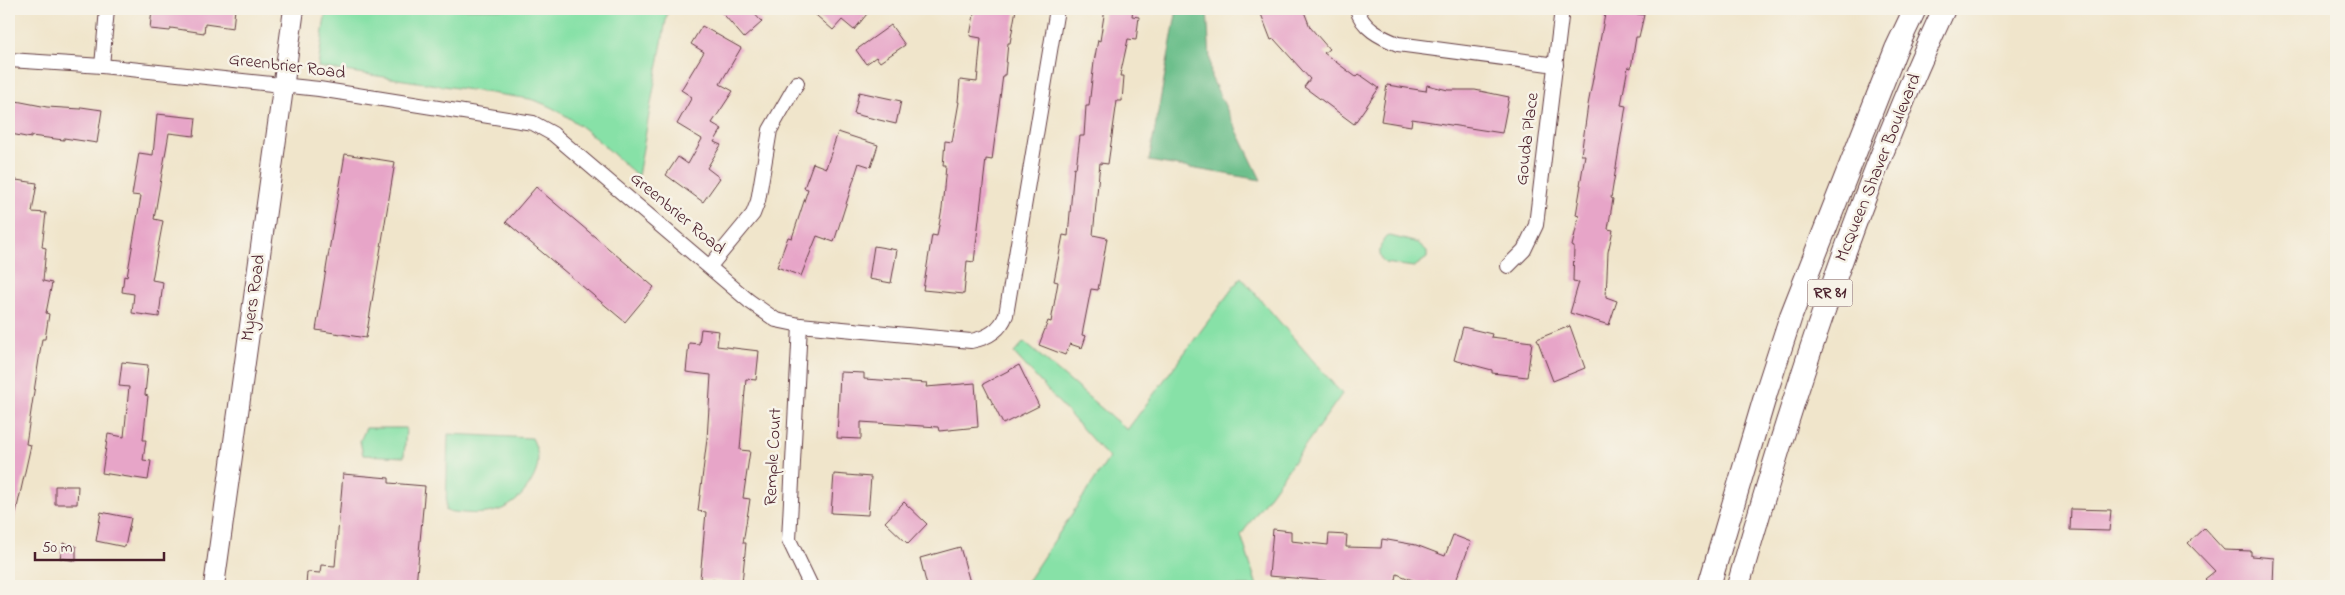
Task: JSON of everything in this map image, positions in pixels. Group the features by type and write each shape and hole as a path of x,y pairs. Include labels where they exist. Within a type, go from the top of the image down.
{"main road":[{"name":"Myers Road","path":"214,586 294,9"},
{"name":"McQueen Shaver Boulevard","path":"1709,586 1791,316 1893,58 1915,9"},
{"name":"McQueen Shaver Boulevard","path":"1738,586 1808,353 1868,190 1944,9"}],"street":[{"path":"102,66 107,9"},
{"name":"Greenbrier Road","path":"9,60 102,66 283,85 533,123 553,134 762,312 776,320 800,325 971,341 989,335 1003,324 1006,315 1057,9"},
{"path":"1357,9 1359,16 1367,27 1380,37 1398,44 1556,65"},
{"name":"Gouda Place","path":"1508,266 1524,250 1536,225 1562,9"},
{"path":"710,266 753,214 758,201 770,130 797,83"},
{"name":"Remple Court","path":"800,325 789,540 811,586"}],"green space":[{"path":"326,9 668,9 638,176 574,121 560,112 530,99 318,67"},
{"path":"1177,9 1207,9 1211,77 1261,180 1149,161"},
{"path":"1390,236 1418,243 1427,251 1427,258 1414,267 1385,263 1380,254 1380,247 1386,237"},
{"path":"1241,277 1342,394 1241,535 1257,586 1024,586 1109,458 1014,353 1024,342 1127,430"},
{"path":"366,428 406,428 404,457 363,455 360,441"},
{"path":"448,434 532,438 538,460 536,471 523,494 505,508 494,512 472,514 446,511"}],"building":[{"path":"152,9 235,9 233,28 205,24 204,33 171,28 170,31 150,29"},
{"path":"719,9 750,9 762,22 744,38"},
{"path":"809,9 871,9 854,30 842,20 833,30"},
{"path":"975,9 1016,9 1010,43 1008,43 992,160 986,159 974,262 967,261 964,294 923,290 932,235 937,236 942,208 946,166 943,166 945,141 952,142 959,102 960,80 977,82 981,38 970,36"},
{"path":"1105,9 1133,9 1132,16 1139,17 1136,40 1128,39 1120,76 1124,76 1122,101 1117,101 1108,164 1100,163 1093,235 1107,238 1098,290 1091,289 1082,335 1086,336 1082,348 1070,344 1065,355 1039,345 1048,321 1051,322 1058,282 1054,281 1063,235 1068,236 1074,167 1076,168 1080,136 1084,136 1086,106 1089,106 1094,62 1098,40 1100,41"},
{"path":"1274,9 1303,9 1310,27 1329,49 1324,53 1356,77 1359,74 1379,88 1354,124 1304,87 1310,79 1274,39 1271,40 1261,14"},
{"path":"1606,9 1644,15 1639,37 1636,37 1631,68 1628,67 1621,105 1626,106 1611,198 1613,199 1608,229 1613,230 1608,252 1606,297 1617,301 1609,325 1570,313 1579,282 1573,281 1574,247 1572,246 1579,216 1576,215 1585,155 1581,155 1588,105"},
{"path":"891,25 905,45 880,62 876,57 866,64 856,50"},
{"path":"702,26 741,48 720,84 733,91 712,123 722,129 714,142 721,145 707,168 720,178 703,202 666,175 678,157 688,164 702,139 677,124 692,97 681,90 704,52 691,44"},
{"path":"1387,85 1426,91 1427,85 1448,90 1475,90 1509,97 1502,133 1412,119 1411,126 1381,121"},
{"path":"859,92 901,101 896,124 854,114"},
{"path":"16,101 47,107 81,109 81,107 102,110 97,143 64,138 64,140 31,136 31,138 11,134"},
{"path":"157,114 196,118 194,136 169,133 154,219 163,221 152,280 163,282 159,317 132,313 134,294 122,292 124,276 127,277 141,196 132,195 139,153 153,155"},
{"path":"838,132 878,145 871,167 859,163 834,242 817,236 801,276 777,267 788,237 792,238 808,189 804,188 813,163 826,168"},
{"path":"345,154 395,162 366,338 316,330"},
{"path":"9,179 37,183 32,212 46,213 42,247 46,248 43,281 52,283 46,313 49,314 45,339 42,339 26,444 31,445 14,521 9,520"},
{"path":"536,187 654,287 625,322 506,222"},
{"path":"874,246 897,250 891,283 869,279"},
{"path":"1570,326 1585,368 1553,381 1537,339"},
{"path":"1463,327 1492,334 1491,337 1532,342 1527,377 1492,373 1492,370 1454,360"},
{"path":"701,329 719,331 717,346 759,351 756,380 746,379 740,450 750,451 743,498 750,499 743,543 746,543 742,583 700,579 706,512 698,511 707,439 711,375 686,372 689,343 699,344"},
{"path":"122,362 148,365 145,395 148,396 143,440 146,440 143,460 151,461 148,480 102,473 108,434 124,437 129,387 119,386"},
{"path":"1019,365 1039,406 1003,424 983,384"},
{"path":"840,372 864,373 864,379 927,383 926,387 975,383 978,427 939,431 938,427 861,422 861,439 837,438"},
{"path":"343,474 389,478 389,483 425,486 416,586 306,586 307,572 320,573 321,565 335,566"},
{"path":"834,474 871,477 868,515 831,513"},
{"path":"55,486 78,486 77,504 55,504"},
{"path":"904,502 927,524 908,544 885,522"},
{"path":"2071,509 2111,510 2109,531 2070,530"},
{"path":"101,512 131,518 125,547 96,541"},
{"path":"2204,528 2224,550 2251,551 2251,556 2274,558 2273,586 2212,586 2205,579 2215,571 2188,543"},
{"path":"1273,529 1291,531 1291,541 1328,545 1329,534 1347,535 1346,547 1381,548 1382,539 1416,545 1445,556 1453,535 1471,542 1454,586 1438,586 1427,582 1425,585 1397,574 1395,586 1392,586 1269,576"},
{"path":"63,543 76,546 76,561 60,558"},
{"path":"960,547 971,586 927,586 920,558"}]}
